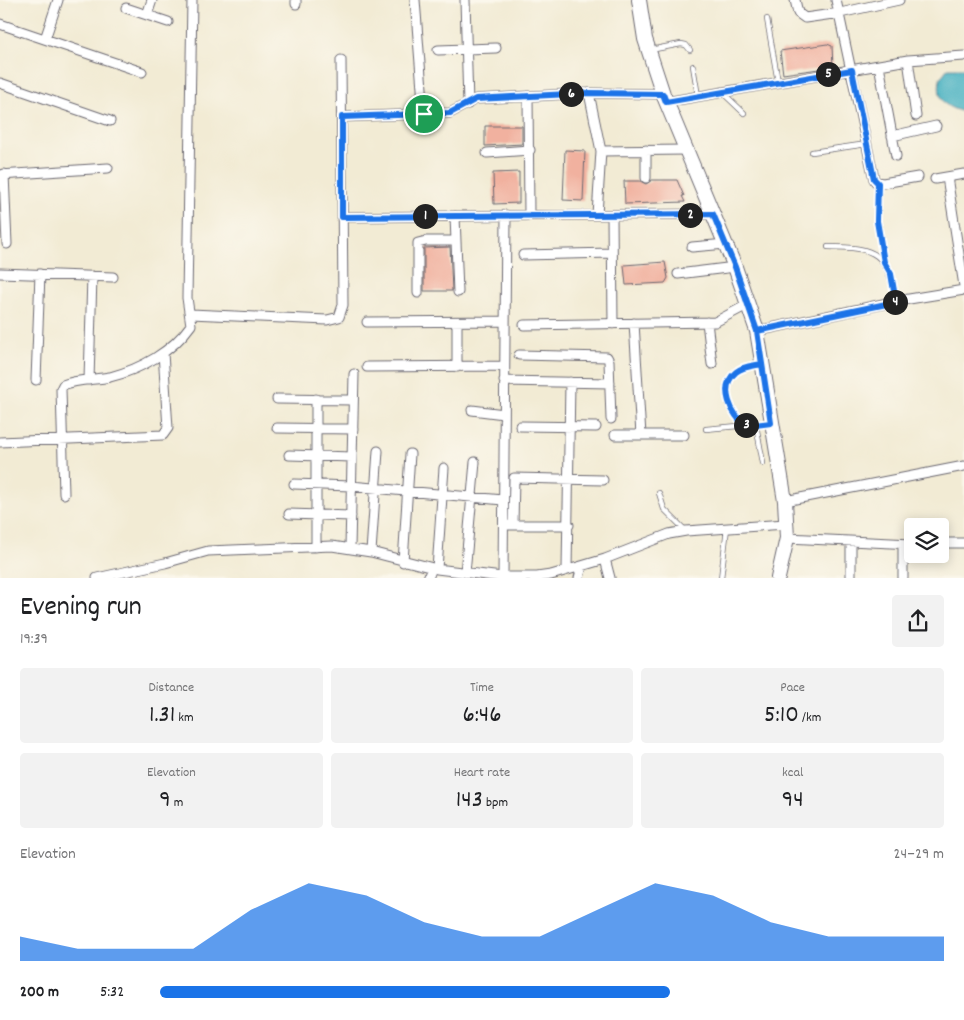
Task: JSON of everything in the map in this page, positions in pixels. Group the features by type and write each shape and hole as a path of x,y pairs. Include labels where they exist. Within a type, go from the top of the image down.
{"street":[{"path":"45,40 58,0"},
{"path":"147,15 152,0"},
{"path":"64,494 62,387 67,383 132,370 163,354 191,325 191,314 187,298 192,0"},
{"path":"415,0 424,114"},
{"path":"465,0 468,104"},
{"path":"639,0 649,50 665,98 685,150 726,244 757,331 785,501 787,531 778,578"},
{"path":"795,0 798,13 805,18 840,13 899,0"},
{"path":"836,0 874,179 878,183 918,177"},
{"path":"126,8 168,22"},
{"path":"0,24 142,72"},
{"path":"438,50 496,48"},
{"path":"342,117 450,113 476,99 589,93 665,98 698,96 908,60 964,56"},
{"path":"191,314 327,320 339,317 343,305 342,60"},
{"path":"908,60 916,116"},
{"path":"879,65 896,156"},
{"path":"0,83 110,121"},
{"path":"589,93 601,151 597,216"},
{"path":"528,96 530,150 529,216"},
{"path":"892,136 936,126"},
{"path":"487,153 530,150"},
{"path":"646,150 646,178"},
{"path":"601,151 685,150"},
{"path":"7,244 2,175 108,168"},
{"path":"935,179 964,174"},
{"path":"947,177 960,233 964,286"},
{"path":"342,217 713,214"},
{"path":"503,577 506,215"},
{"path":"612,215 613,324"},
{"path":"455,216 458,292"},
{"path":"418,293 418,243 426,241 456,241"},
{"path":"692,247 726,244"},
{"path":"522,255 612,253"},
{"path":"678,274 735,267"},
{"path":"0,273 113,277"},
{"path":"36,380 40,274"},
{"path":"89,380 92,276"},
{"path":"757,331 964,290"},
{"path":"524,325 707,322 720,320 747,304"},
{"path":"367,322 505,321"},
{"path":"457,322 457,367"},
{"path":"707,322 712,364"},
{"path":"634,323 641,435"},
{"path":"0,442 157,436 166,433 168,428 163,354"},
{"path":"520,355 607,357 609,361 610,419"},
{"path":"367,367 504,366"},
{"path":"350,548 354,374"},
{"path":"504,380 610,383"},
{"path":"567,570 570,382"},
{"path":"278,399 353,400"},
{"path":"316,400 316,547"},
{"path":"472,410 504,414"},
{"path":"520,426 596,427"},
{"path":"277,428 352,429"},
{"path":"615,436 684,435"},
{"path":"371,552 378,451"},
{"path":"402,562 410,454"},
{"path":"289,455 352,457"},
{"path":"461,574 473,498 475,462"},
{"path":"785,501 964,466"},
{"path":"428,578 435,568 444,468"},
{"path":"513,525 514,478 603,480"},
{"path":"294,484 352,486 442,496 503,500"},
{"path":"289,514 351,516"},
{"path":"503,525 568,525"},
{"path":"98,578 208,551 316,547 350,548 371,552 402,562 461,574 491,577 550,576 605,559 669,534 727,528 787,531 851,542 903,544 903,578"},
{"path":"851,542 851,578"},
{"path":"949,543 964,543"},
{"path":"605,559 610,578"},
{"path":"580,578 582,566"}],"lane":[{"path":"768,19 778,82"},
{"path":"649,50 681,44 686,45 690,50"},
{"path":"693,66 698,96"},
{"path":"722,92 744,113"},
{"path":"812,152 867,144"},
{"path":"878,183 877,221 884,262 891,274 896,302"},
{"path":"828,247 862,248 884,262"},
{"path":"747,426 734,415 729,404 729,385 731,377 736,371 762,364"},
{"path":"706,429 771,423"},
{"path":"756,425 763,463"},
{"path":"659,493 662,505 686,531"},
{"path":"721,578 727,528"}],"water":[{"path":"948,68 964,68 964,112 951,108 941,98 940,78"}],"building":[{"path":"827,44 832,46 833,67 783,74 780,51"},
{"path":"485,126 522,126 522,144 485,146"},
{"path":"565,150 585,151 583,201 563,200"},
{"path":"519,172 519,203 494,204 493,173"},
{"path":"652,180 677,180 685,202 625,204 624,181 640,181 646,184"},
{"path":"450,247 452,291 424,291 424,248"},
{"path":"665,262 668,278 665,283 626,285 624,265"}],"route":[{"path":"424,114 342,117 342,217 713,214 735,267 757,331 771,423 747,426 734,415 729,404 728,392 731,377 736,371 762,364 757,331 896,302 891,274 884,262 877,221 878,183 874,179 852,70 666,102 663,94 589,93 528,96 476,99 450,113 424,114"}]}
